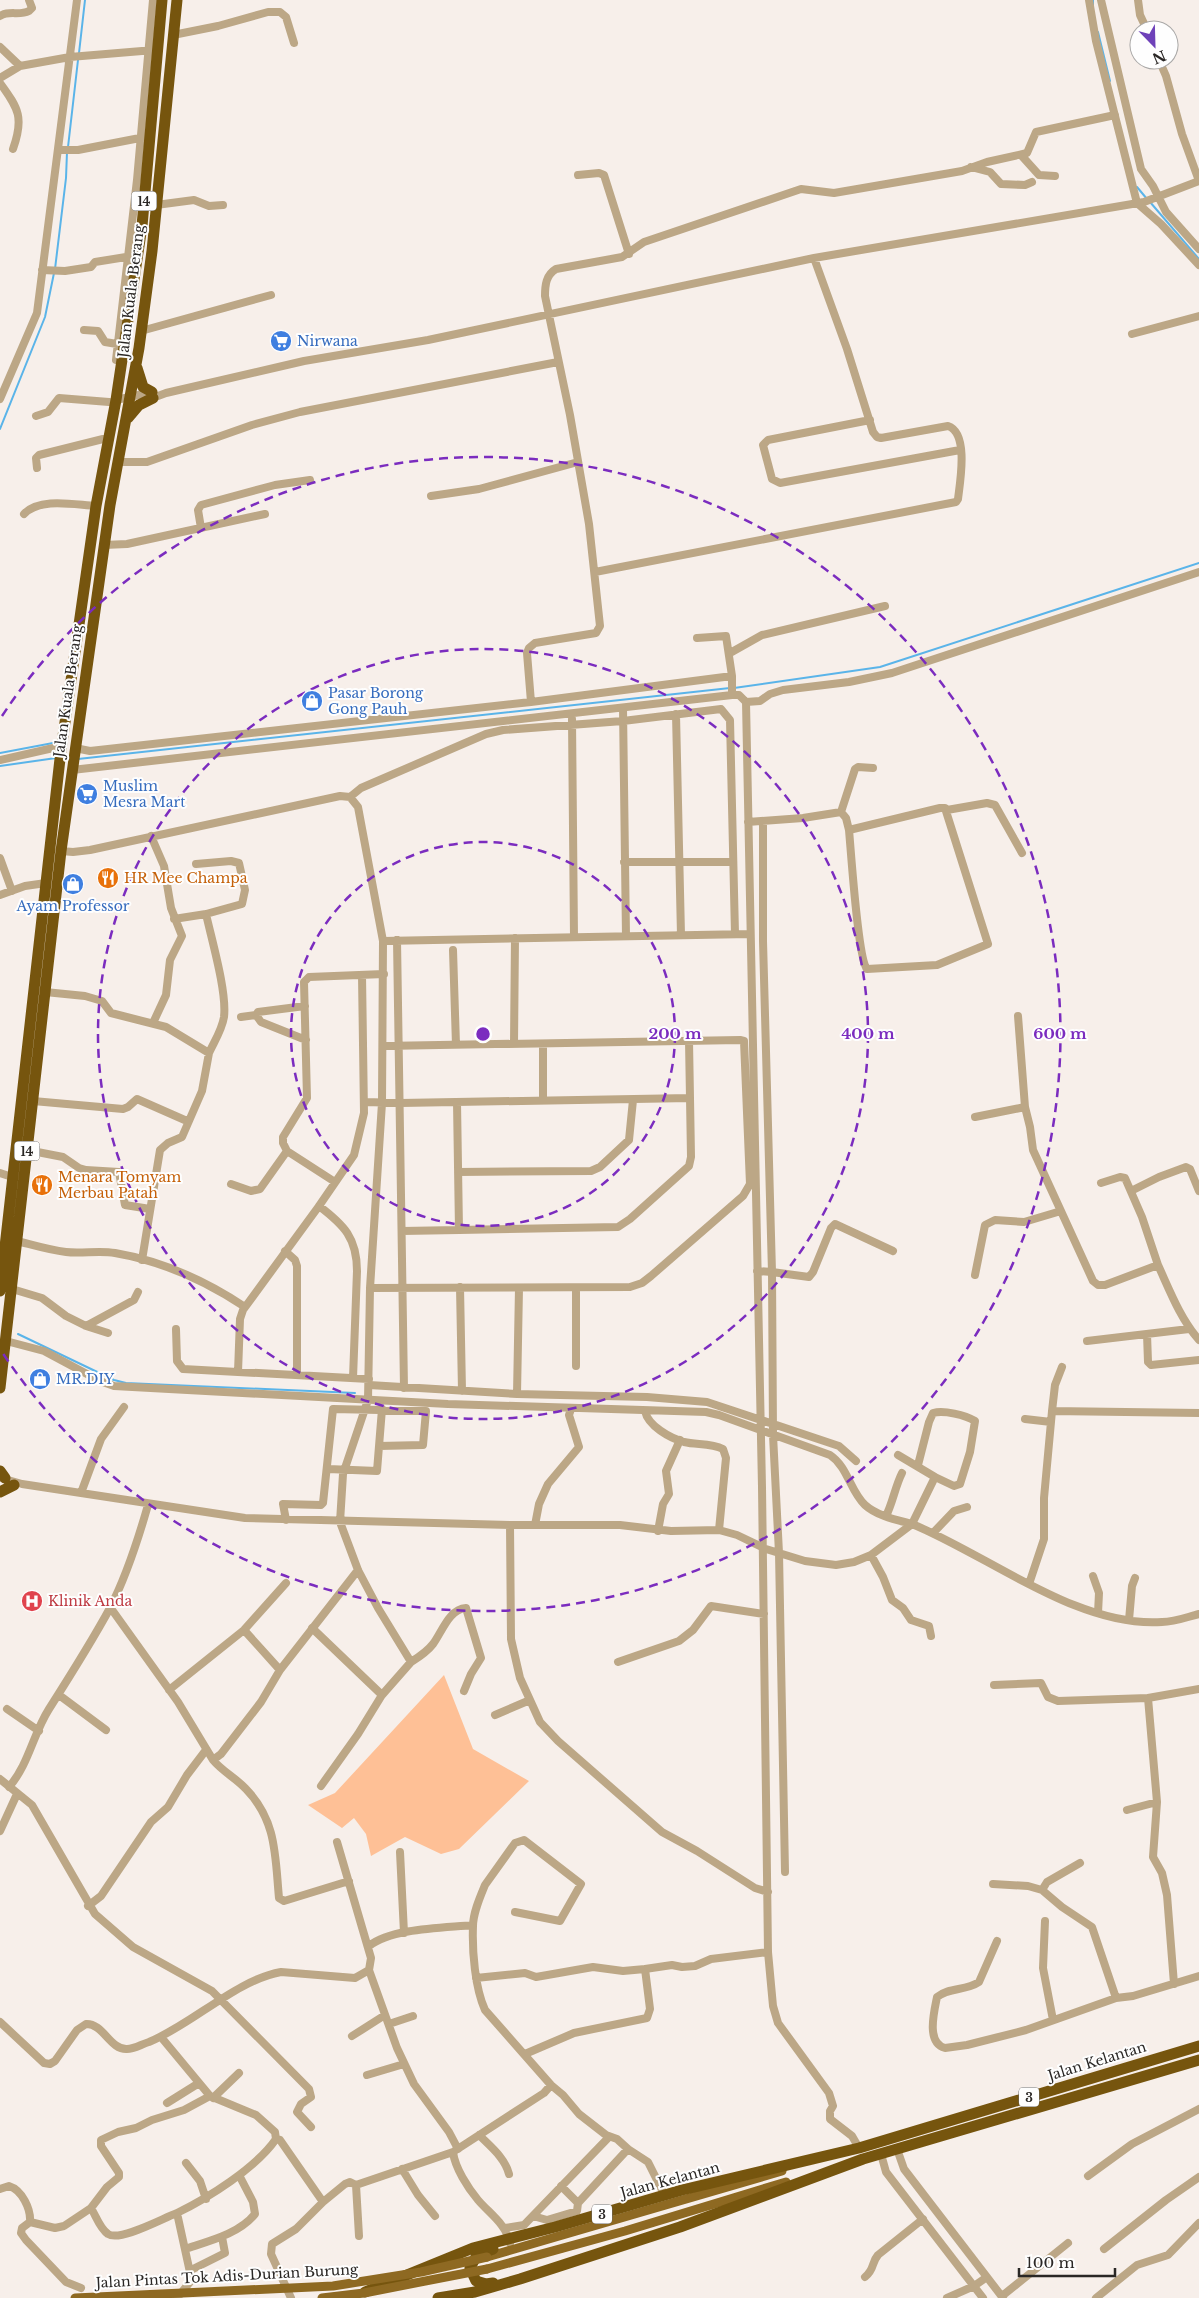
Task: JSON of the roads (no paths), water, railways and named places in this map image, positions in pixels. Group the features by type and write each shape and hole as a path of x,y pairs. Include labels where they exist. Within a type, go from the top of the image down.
{"highway":[{"name":"Jalan Kuala Berang","path":"3,1289 17,1241 33,1101 42,989 46,883 61,748 113,403 137,226 157,12 162,0"},
{"name":"Jalan Kuala Berang","path":"0,1388 6,1341 3,1289 12,1177 42,989 104,545 141,331 177,0"},
{"name":"Jalan Kuala Berang","path":"104,464 103,440 113,403 116,360 121,344"},
{"path":"125,425 134,410 153,395 143,387 136,364"},
{"path":"0,1492 7,1480"},
{"name":"Jalan Kelantan","path":"438,2298 460,2296 488,2288 680,2226 861,2154 1199,2046"},
{"name":"Jalan Kelantan","path":"350,2298 443,2258 508,2236 555,2227 664,2194 861,2154 881,2154 1198,2063"},
{"path":"508,2236 473,2259 470,2268 476,2281 490,2283 553,2268"}],"main road":[{"name":"Jalan Kelantan","path":"670,2205 861,2154"},
{"name":"Jalan Kelantan","path":"673,2216 861,2154"},
{"name":"Jalan Pintas Tok Adis-Durian Burung","path":"76,2298 333,2286 421,2272 487,2257 670,2205"},
{"name":"Jalan Pintas Tok Adis-Durian Burung","path":"322,2298 373,2292 487,2269 673,2216"}],"street":[{"path":"0,16 6,12 19,14 29,12 32,8 28,0"},
{"path":"0,399 34,322 49,270 77,56 77,0"},
{"path":"153,0 157,12"},
{"path":"1089,0 1115,116 1141,202 1199,265"},
{"path":"1101,0 1141,169 1153,186 1156,197 1166,212 1199,249"},
{"path":"1138,0 1142,20"},
{"path":"173,35 218,26 268,12 280,12 286,17 294,43"},
{"path":"0,47 20,66"},
{"path":"0,78 20,66 77,56 154,50"},
{"path":"36,416 48,412 59,398 113,403 130,400 304,361 428,340 814,258 1141,202 1199,181 1182,134 1163,70"},
{"path":"0,83 19,118 20,128 13,149"},
{"path":"532,702 529,648 535,643 593,634 600,629 594,572 594,552 578,462 547,315 545,288 551,272 556,269 628,254 633,248 644,242 799,190 834,193 962,171 1028,152 1036,132 1115,116"},
{"path":"64,150 145,137"},
{"path":"1021,155 1040,175 1055,176"},
{"path":"971,167 990,172 1001,184 1032,182"},
{"path":"578,174 598,173 604,175 628,254"},
{"path":"156,205 194,200 209,206 222,205"},
{"path":"84,330 98,330 105,342 121,344 126,258 137,226"},
{"path":"49,270 91,267 95,262 126,258"},
{"path":"594,572 954,503 958,499 961,468 960,450 958,433 950,426 881,438 877,437 873,432 841,330 814,258"},
{"path":"141,331 271,295"},
{"path":"1132,334 1199,316"},
{"path":"118,462 147,462 225,434 300,412 558,362"},
{"path":"870,420 768,440 764,446 772,480 780,483 960,450"},
{"path":"37,468 36,458 39,456 103,440"},
{"path":"431,496 480,490 578,462"},
{"path":"201,528 198,510 201,505 275,484 310,480"},
{"path":"24,514 34,508 59,503 96,506"},
{"path":"104,545 127,544 265,514"},
{"path":"746,702 760,701 770,694 783,690 849,682 892,673 1199,572"},
{"path":"730,653 762,635 885,606"},
{"path":"370,1288 630,1287 642,1282 746,1192 750,1184 750,934 746,702 732,686 730,653 725,634 697,638"},
{"path":"75,750 90,751 254,734 532,702 732,686"},
{"path":"72,768 623,708 732,686"},
{"path":"623,708 626,936"},
{"path":"61,851 90,850 340,796 350,797 361,788 495,731 572,723 623,721 721,708 729,717 735,934"},
{"path":"572,714 574,937"},
{"path":"676,714 681,935"},
{"path":"254,734 254,748"},
{"path":"1,756 61,748"},
{"path":"841,812 854,771 858,767 873,768"},
{"path":"350,797 359,813 383,941 384,974 382,1103 370,1288 369,1382 367,1404 344,1470 340,1522 358,1570 378,1608 411,1662"},
{"path":"849,830 940,808 947,810 987,803 995,805 1022,853"},
{"path":"841,812 846,818 849,830 864,965 870,970 931,966 988,944 947,810"},
{"path":"748,822 763,822 841,812"},
{"path":"763,822 762,941 772,1272 785,1872"},
{"path":"151,836 164,866 174,919 182,938 170,960 166,996 153,1023"},
{"path":"0,858 12,891"},
{"path":"174,919 206,914 242,904 245,890 241,865 232,861 196,864"},
{"path":"624,862 733,862"},
{"path":"0,895 46,883"},
{"path":"142,1260 160,1150 168,1143 182,1138 187,1121 202,1090 209,1053 219,1032 224,1010 217,963 206,914"},
{"path":"383,941 750,934"},
{"path":"514,1044 515,938"},
{"path":"397,940 404,1388"},
{"path":"453,950 456,1045"},
{"path":"335,1182 287,1151 283,1143 283,1137 307,1098 304,982 307,978 384,974"},
{"path":"238,1372 240,1319 245,1307 354,1155 364,1119 362,975"},
{"path":"42,989 95,998 104,1002 109,1011 114,1014 170,1029 209,1053"},
{"path":"241,1017 256,1015 258,1012 305,1006"},
{"path":"256,1015 261,1022 306,1040"},
{"path":"1018,1016 1025,1107 1033,1150 1060,1211 1096,1284 1105,1286 1158,1265"},
{"path":"383,1046 740,1040 746,1044 749,1054 757,1272 764,1549 768,1952 773,2006 778,2023 829,2093 833,2106 830,2111 830,2119 852,2136 861,2154"},
{"path":"402,1231 577,1229 621,1226 689,1166 691,1157 689,1041"},
{"path":"543,1044 543,1100"},
{"path":"364,1102 690,1098"},
{"path":"33,1101 123,1108 128,1107 137,1099 187,1121"},
{"path":"458,1172 591,1171 596,1169 629,1140 632,1134 633,1100"},
{"path":"458,1102 460,1230"},
{"path":"975,1117 1025,1107"},
{"path":"27,1150 63,1157 78,1168 86,1170 119,1172 125,1205 150,1209"},
{"path":"230,1184 251,1191 260,1189 287,1151"},
{"path":"1131,1190 1159,1176 1186,1167 1190,1169 1199,1191"},
{"path":"0,1173 12,1177"},
{"path":"1101,1183 1123,1176 1131,1190 1158,1265 1189,1329 1199,1339"},
{"path":"319,1206 346,1229 356,1253 353,1378"},
{"path":"975,1275 986,1225 994,1220 1024,1222 1060,1211"},
{"path":"757,1272 809,1277 813,1272 831,1228 835,1224 893,1251"},
{"path":"17,1241 67,1252 103,1252 142,1260 192,1276 245,1307"},
{"path":"285,1251 295,1260 297,1266 297,1375"},
{"path":"460,1287 462,1391"},
{"path":"517,1394 518,1288"},
{"path":"576,1288 576,1366"},
{"path":"3,1289 42,1298 66,1316 86,1326 108,1333"},
{"path":"86,1326 134,1300 138,1292"},
{"path":"176,1329 177,1361 180,1367 353,1378 404,1388 517,1394 639,1405 711,1413 760,1425"},
{"path":"1087,1341 1189,1329"},
{"path":"1147,1334 1148,1362 1151,1365 1199,1360"},
{"path":"6,1341 44,1352 100,1381 114,1386 367,1404 571,1409 708,1402 823,1452 840,1454 856,1461"},
{"path":"1029,1584 1044,1539 1044,1498 1052,1411 1055,1386 1062,1367"},
{"path":"286,1520 283,1504 323,1504 328,1468 331,1411 335,1408 367,1404 382,1409 426,1410 424,1444 421,1447 379,1446"},
{"path":"639,1405 647,1418 655,1426 680,1440 723,1449 725,1454 719,1530"},
{"path":"80,1493 101,1439 124,1407"},
{"path":"328,1468 377,1471 382,1409"},
{"path":"535,1525 539,1504 548,1484 578,1447 569,1415 571,1409"},
{"path":"1052,1411 1199,1413"},
{"path":"898,1455 954,1486 960,1484 976,1425 974,1420 939,1412 933,1413 918,1466"},
{"path":"1025,1419 1051,1422"},
{"path":"774,1430 839,1446 840,1454 866,1506 886,1516 933,1533 1029,1584 1074,1605 1129,1620 1161,1622 1199,1614"},
{"path":"658,1531 663,1504 669,1494 666,1471 680,1440"},
{"path":"886,1516 902,1474"},
{"path":"7,1480 148,1505 227,1516 340,1522 620,1525 658,1531 719,1530 737,1535 764,1549 805,1561 836,1565 854,1562 870,1555 912,1524 935,1477"},
{"path":"9,1787 21,1771 48,1710 59,1695 110,1607 135,1548 148,1505"},
{"path":"933,1533 949,1514 958,1508 967,1507"},
{"path":"510,1525 512,1639 520,1678 540,1722 550,1734 662,1832 697,1851 755,1888 768,1892"},
{"path":"870,1555 883,1577 892,1600 903,1608 911,1620 929,1626 931,1636"},
{"path":"213,1760 221,1754 261,1702 280,1670 358,1570"},
{"path":"1093,1576 1100,1593 1098,1612"},
{"path":"1129,1620 1132,1586 1135,1578"},
{"path":"169,1690 244,1630 286,1583"},
{"path":"618,1662 679,1641 693,1630 711,1606 764,1614"},
{"path":"110,1607 169,1690 213,1760 244,1787 266,1817 273,1836 279,1898 284,1901 349,1881"},
{"path":"321,1786 358,1734 382,1694 411,1662 433,1644 447,1620 458,1610 466,1607 482,1658 471,1674 464,1691"},
{"path":"312,1628 382,1694"},
{"path":"244,1630 280,1670"},
{"path":"994,1685 1041,1683 1048,1697 1058,1701 1148,1698 1199,1689"},
{"path":"59,1695 106,1730"},
{"path":"1148,1698 1157,1802 1153,1857 1162,1873 1167,1895 1174,1984"},
{"path":"494,1715 530,1700"},
{"path":"7,1710 38,1731"},
{"path":"88,1906 101,1896 151,1822 168,1807 206,1750"},
{"path":"766,1758 783,1758"},
{"path":"0,1779 27,1800 37,1812 88,1906 95,1914 133,1947 212,1991 309,2089 311,2097 301,2104 297,2112 311,2127"},
{"path":"0,1831 17,1794"},
{"path":"767,1794 784,1795"},
{"path":"1126,1810 1157,1802"},
{"path":"515,1912 560,1922 581,1884 524,1840 515,1843 485,1885 473,1925 479,1996 485,2010 550,2085 563,2095 579,2114 648,2162 664,2194"},
{"path":"337,1842 369,1946 371,1958 369,1970 404,2064 414,2084 449,2132 455,2151 454,2161 477,2199 508,2236 524,2225 609,2136"},
{"path":"400,1852 404,1933"},
{"path":"1042,1890 1047,1882 1080,1863"},
{"path":"993,1884 1028,1886 1042,1890 1062,1907 1090,1924 1116,1998"},
{"path":"1044,1921 1043,1968 1053,2020"},
{"path":"369,1946 377,1940 404,1933 473,1925"},
{"path":"997,1941 979,1982 975,1985 947,1991 937,1997 933,2035 936,2043 945,2048 967,2045 1053,2020 1116,1998 1133,1996 1199,1976"},
{"path":"476,1978 525,1973 536,1977 593,1967 623,1971 672,1965 682,1967 694,1966 711,1959 768,1952"},
{"path":"525,2054 574,2033 648,2018 650,2009 645,1969"},
{"path":"0,2022 44,2063 50,2064 55,2061 78,2030 86,2024 95,2026 122,2049 133,2048 161,2037 221,2000 270,1974 281,1972 355,1978 369,1970"},
{"path":"352,2036 385,2015"},
{"path":"389,2024 413,2016"},
{"path":"161,2037 211,2097 256,2115 275,2132 276,2139"},
{"path":"367,2075 404,2064"},
{"path":"30,2222 55,2228 64,2226 91,2208 107,2187 117,2182 120,2177 101,2146 101,2140 118,2132 136,2128 152,2120 184,2110 211,2097 239,2073"},
{"path":"167,2103 199,2083"},
{"path":"291,2298 271,2254 270,2247 296,2229 323,2202 350,2182 356,2184 455,2151 544,2093 550,2085"},
{"path":"1088,2176 1132,2144 1199,2109"},
{"path":"479,2135 498,2154 507,2166 509,2174"},
{"path":"91,2208 107,2234 118,2236 177,2213 206,2199 239,2175 276,2139"},
{"path":"276,2139 280,2140 323,2202"},
{"path":"533,2216 547,2220 577,2211 578,2203 628,2149"},
{"path":"897,2149 904,2169 1002,2297 1068,2243"},
{"path":"881,2154 886,2172 983,2298"},
{"path":"186,2163 200,2181 206,2199"},
{"path":"402,2169 415,2191 436,2216"},
{"path":"186,2249 222,2237 251,2220 255,2214 253,2202 239,2175"},
{"path":"1104,2249 1166,2200 1199,2177"},
{"path":"356,2184 359,2236"},
{"path":"0,2189 9,2186 16,2189 28,2207 30,2222"},
{"path":"561,2186 578,2203"},
{"path":"177,2213 191,2270 190,2282 177,2298"},
{"path":"865,2277 871,2272 874,2259 878,2255 923,2219"},
{"path":"30,2222 22,2228 22,2236 66,2282 81,2288"},
{"path":"1096,2298 1137,2265 1168,2255 1199,2223"},
{"path":"191,2270 225,2253 222,2237"},
{"path":"947,2298 974,2286 987,2277"}],"waterway":[{"path":"79,53 85,0"},
{"path":"1093,0 1093,5"},
{"path":"1098,32 1110,81"},
{"path":"68,147 78,60"},
{"path":"55,269 66,178 67,152"},
{"path":"1137,187 1147,199"},
{"path":"1150,202 1199,259"},
{"path":"0,429 45,317 54,273"},
{"path":"734,688 880,667 1199,563"},
{"path":"78,759 730,688"},
{"path":"0,753 53,743"},
{"path":"0,766 56,758"},
{"path":"18,1334 114,1380 126,1383 355,1393"}],"place":[{"name":"Nirwana","path":"281,341"},
{"name":"Pasar Borong Gong Pauh","path":"312,701"},
{"name":"Muslim Mesra Mart","path":"87,794"},
{"name":"HR Mee Champa","path":"108,878"},
{"name":"Ayam Professor","path":"73,884"},
{"name":"Menara Tomyam Merbau Patah","path":"42,1185"},
{"name":"MR.DIY","path":"40,1379"},
{"name":"Klinik Anda","path":"32,1601"}]}
